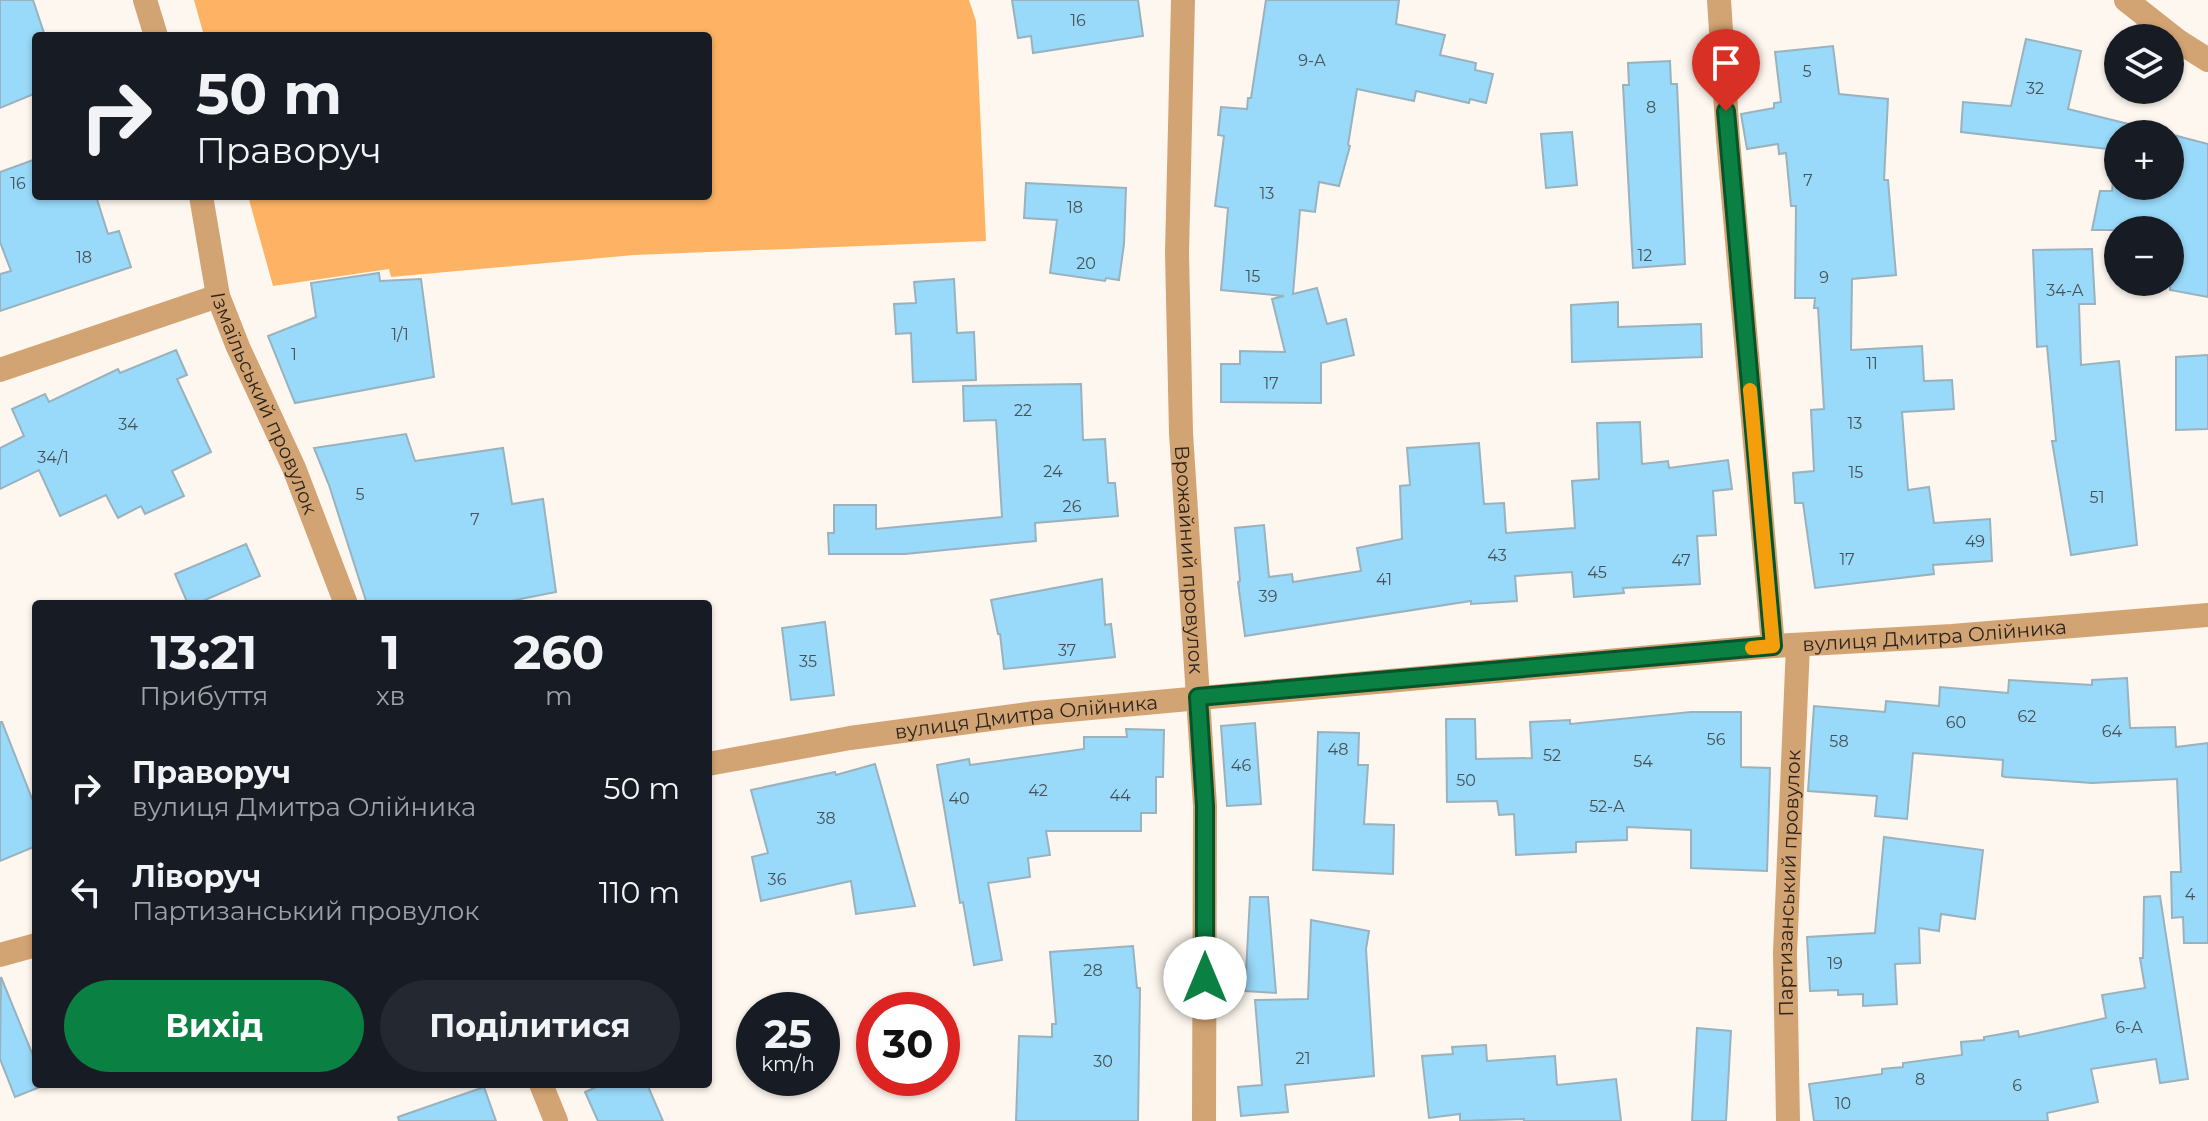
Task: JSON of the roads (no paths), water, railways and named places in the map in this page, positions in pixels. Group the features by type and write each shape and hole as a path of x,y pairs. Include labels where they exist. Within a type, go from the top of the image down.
{"street":[{"path":"145,0 155,32"},
{"name":"Врожайний провулок","path":"1183,0 1177,253 1181,433 1205,806 1204,1121"},
{"name":"Партизанський провулок","path":"1719,0 1728,139 1786,646 1788,1121"},
{"path":"2126,0 2208,60"},
{"name":"Ізмаїльський провулок","path":"202,200 218,296 294,468 344,600"},
{"path":"0,370 218,296"},
{"name":"вулиця Дмитра Олійника","path":"712,763 850,738 1036,713 1786,646 2208,615"},
{"path":"0,955 32,946"},
{"path":"543,1088 556,1121"}]}
